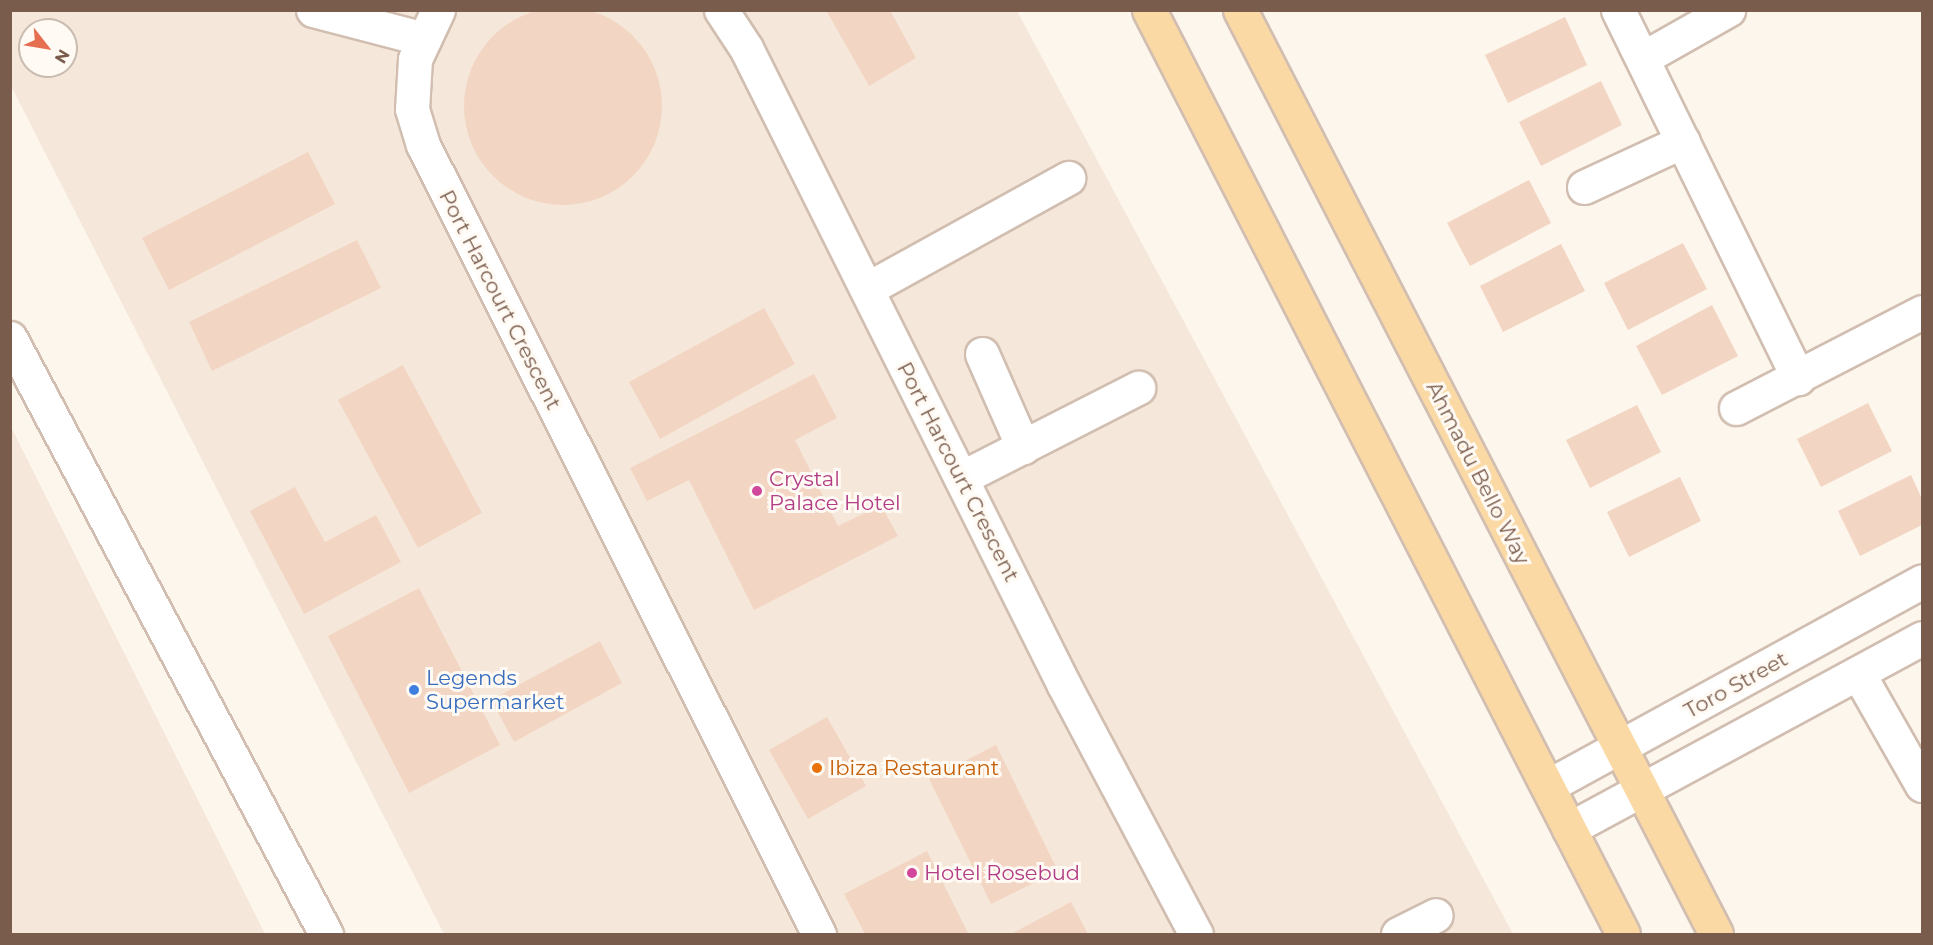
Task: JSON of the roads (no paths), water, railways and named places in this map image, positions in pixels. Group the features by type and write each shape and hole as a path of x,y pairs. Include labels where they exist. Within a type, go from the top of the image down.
{"main road":[{"path":"1149,10 1623,934"},
{"name":"Ahmadu Bello Way","path":"1240,10 1716,934"}],"street":[{"path":"313,10 425,19"},
{"name":"Port Harcourt Crescent","path":"721,10 746,48 961,478 1196,934"},
{"path":"1618,10 1798,378"},
{"path":"1643,58 1728,10"},
{"name":"Port Harcourt Crescent","path":"425,19 415,59 412,109 423,145 819,934"},
{"path":"1584,187 1683,141"},
{"path":"867,289 1068,178"},
{"path":"1736,408 1923,312"},
{"path":"10,338 326,934"},
{"path":"982,354 1023,447"},
{"path":"961,478 1138,388"},
{"name":"Toro Street","path":"1548,786 1620,749 1923,581"},
{"path":"1569,829 1923,638"},
{"path":"1858,673 1911,733 1923,785"},
{"path":"1398,934 1436,915"}],"place":[{"name":"Crystal Palace Hotel","path":"757,491"},
{"name":"Legends Supermarket","path":"414,690"},
{"name":"Ibiza Restaurant","path":"817,768"},
{"name":"Hotel Rosebud","path":"912,873"}]}
